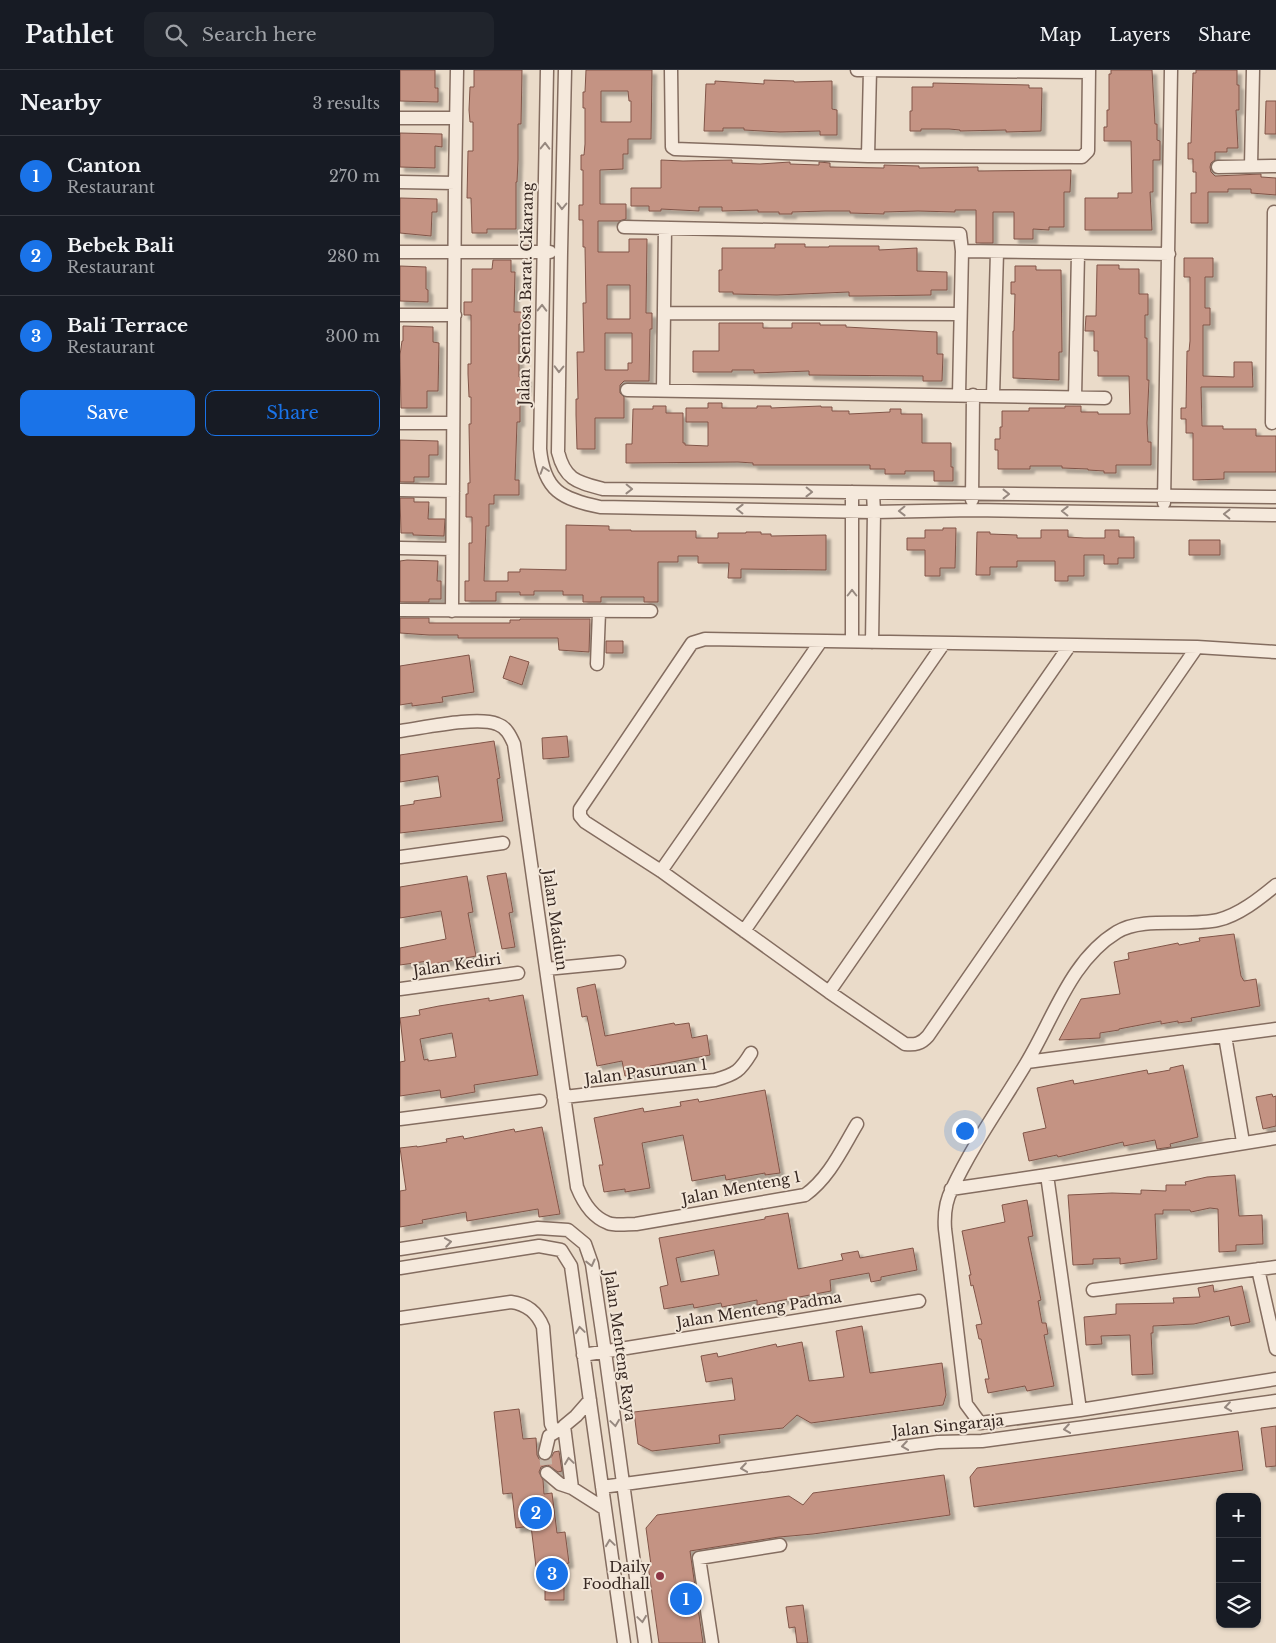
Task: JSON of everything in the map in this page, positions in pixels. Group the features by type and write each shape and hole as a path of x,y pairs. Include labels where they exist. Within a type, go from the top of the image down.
{"street":[{"path":"452,611 457,70"},
{"name":"Jalan Sentosa Barat. Cikarang","path":"547,70 540,449 541,465 547,480 556,491 577,502 600,507 874,512 972,510 1276,514"},
{"path":"565,70 560,252 558,452 566,472 581,483 603,489 1165,495 1276,498"},
{"path":"671,70 673,149 868,156 1082,157 1088,151 1089,71 857,70"},
{"path":"868,156 870,70"},
{"path":"1164,513 1172,70"},
{"path":"1251,166 1253,70"},
{"path":"400,118 456,118"},
{"path":"1218,167 1276,166"},
{"path":"400,182 455,183"},
{"path":"1272,423 1274,212"},
{"path":"624,228 958,233 961,236 962,251 959,395"},
{"path":"663,391 665,228"},
{"path":"962,251 1169,254"},
{"path":"400,252 560,252"},
{"path":"993,396 997,252"},
{"path":"1075,397 1078,253"},
{"path":"664,313 960,314"},
{"path":"400,315 455,315"},
{"path":"627,390 1105,398"},
{"path":"972,510 973,395"},
{"path":"400,423 453,423"},
{"path":"400,490 453,491"},
{"path":"852,492 852,642"},
{"path":"872,642 873,493"},
{"path":"400,548 452,549"},
{"path":"400,610 651,611"},
{"path":"597,664 599,612"},
{"path":"1197,647 922,1042 915,1045 905,1044 828,992 661,871 585,822 580,816 580,809 692,643 705,639 1197,647 1276,652"},
{"path":"661,871 821,641"},
{"path":"744,931 944,643"},
{"path":"828,992 1070,645"},
{"name":"Jalan Madiun","path":"400,731 478,720 498,724 510,735 514,744 577,1187 582,1200 598,1218"},
{"path":"400,857 503,843"},
{"path":"1276,885 1246,907 1218,920 1142,924 1119,931 1106,940 1082,963 1027,1062 951,1189 944,1214 966,1404 980,1423 1080,1410 1276,1379"},
{"path":"546,969 619,962"},
{"name":"Jalan Kediri","path":"400,989 518,973"},
{"path":"1027,1062 1276,1029"},
{"path":"1225,1036 1243,1142"},
{"name":"Jalan Pasuruan 1","path":"564,1098 715,1080 727,1077 742,1069 751,1053"},
{"path":"400,1119 540,1101"},
{"name":"Jalan Menteng 1","path":"598,1218 609,1224 636,1224 805,1195 815,1188 826,1174 857,1124"},
{"path":"951,1189 1276,1138"},
{"path":"1047,1175 1080,1410"},
{"name":"Jalan Menteng Raya","path":"400,1249 538,1228 568,1230 586,1244 592,1264 645,1643"},
{"path":"400,1268 539,1246 560,1250 571,1266 624,1643"},
{"path":"1093,1290 1276,1267"},
{"path":"1258,1269 1276,1349"},
{"name":"Jalan Menteng Padma","path":"584,1356 919,1301"},
{"path":"400,1318 511,1302 527,1306 540,1320 542,1327 551,1424 560,1429 572,1488"},
{"path":"545,1452 549,1436 576,1416 590,1400"},
{"name":"Jalan Singaraja","path":"602,1487 938,1442 982,1441 1276,1401"},
{"path":"548,1473 560,1484 572,1488 605,1509"},
{"path":"712,1643 699,1558 780,1545"}],"building":[{"path":"400,70 435,70 435,88 438,88 438,102 400,101"},
{"path":"474,70 522,70 521,124 518,124 516,229 487,229 487,233 472,233 471,198 467,198 468,151 473,151 473,122 470,122 469,110 470,87 474,87"},
{"path":"586,70 652,70 651,139 628,139 628,154 623,154 623,169 600,170 600,204 626,204 626,219 598,221 598,252 629,252 629,239 647,239 646,313 652,313 649,381 624,381 620,385 620,393 624,397 624,418 595,418 595,449 577,449 576,415 576,399 578,399 577,352 584,352 583,303 586,303 583,220 579,220 579,205 583,205 581,155 584,155 585,144 583,92 585,92","holes":["601,91 628,91 629,101 631,101 631,122 601,122","607,285 630,285 630,319 607,319","605,333 632,333 632,363 628,363 628,370 605,370"]},
{"path":"1111,70 1152,70 1155,124 1157,124 1157,140 1160,141 1160,160 1153,160 1153,192 1150,192 1152,230 1085,230 1085,198 1118,198 1118,193 1132,193 1131,141 1104,141 1104,127 1107,127 1107,110 1109,110 1109,74 1111,74"},
{"path":"1196,70 1237,70 1237,85 1239,85 1239,110 1236,110 1238,148 1227,148 1227,152 1215,152 1215,160 1211,163 1210,167 1211,172 1215,176 1261,174 1261,177 1276,178 1276,195 1251,193 1251,189 1228,189 1228,192 1208,192 1208,223 1191,223 1191,193 1196,193 1196,172 1193,172 1193,159 1188,159 1188,143 1191,143 1193,73 1196,73"},
{"path":"764,80 794,82 832,81 832,109 837,110 837,135 820,135 820,131 780,132 744,130 744,128 723,128 723,131 704,131 706,84 715,84 715,81 764,84"},
{"path":"933,83 1029,85 1029,88 1042,88 1041,131 1006,132 1006,130 960,131 921,129 921,131 910,131 912,87 933,87"},
{"path":"1266,101 1276,101 1276,134 1265,134"},
{"path":"400,133 442,134 442,147 435,146 435,168 400,167"},
{"path":"661,160 732,160 732,163 790,162 790,164 819,165 819,162 830,163 830,167 884,168 884,165 919,166 919,168 978,167 978,171 1071,170 1070,192 1064,192 1064,227 1049,227 1049,230 1033,229 1033,239 1014,239 1014,212 993,212 993,243 976,243 976,210 955,210 955,212 884,212 884,214 825,211 779,214 779,212 758,212 758,210 722,211 722,207 699,207 699,211 661,209 661,211 649,211 649,206 631,206 631,188 661,188"},
{"path":"400,198 437,199 437,212 432,212 431,236 400,233"},
{"path":"775,244 805,244 805,247 879,246 879,250 917,248 917,271 947,272 947,290 931,290 931,295 862,296 849,296 849,292 777,295 719,292 722,248 775,248"},
{"path":"1184,258 1213,258 1213,277 1205,277 1205,308 1210,308 1210,325 1203,325 1203,376 1234,377 1234,362 1252,362 1253,387 1201,387 1202,426 1223,426 1223,429 1256,429 1256,436 1276,436 1276,472 1224,472 1224,479 1193,480 1193,433 1186,433 1186,419 1181,419 1181,408 1186,408 1187,351 1189,351 1190,341 1190,277 1184,277"},
{"path":"493,260 511,260 511,272 515,272 514,312 524,312 524,324 519,324 519,377 527,377 526,391 520,391 520,422 517,422 515,480 519,480 519,495 494,495 494,504 489,504 489,526 486,526 484,581 508,581 508,572 520,572 520,569 566,570 566,525 609,526 609,530 696,531 696,538 718,538 718,533 746,532 761,532 761,534 771,534 771,536 826,535 826,570 741,569 741,578 728,578 729,563 698,563 698,556 678,556 678,562 658,562 658,602 644,602 644,597 601,597 601,602 583,602 583,595 563,595 563,591 534,591 534,595 520,595 520,592 496,592 496,601 465,601 465,581 469,581 469,543 472,543 472,517 466,517 466,494 468,494 468,483 470,483 469,424 471,424 471,397 469,397 468,364 471,364 471,315 464,315 464,302 472,302 472,269 492,269"},
{"path":"1097,265 1119,265 1119,269 1139,269 1139,294 1148,294 1148,315 1145,315 1145,338 1147,338 1147,380 1149,380 1147,423 1148,442 1151,442 1151,465 1116,465 1116,473 1062,468 1062,466 998,469 998,450 995,450 995,439 1000,439 1002,411 1029,411 1029,408 1081,406 1081,412 1130,414 1129,376 1098,376 1098,351 1094,351 1094,331 1085,331 1086,316 1096,316"},
{"path":"400,266 426,267 428,302 400,301"},
{"path":"1015,266 1036,266 1036,270 1061,270 1062,352 1059,352 1059,380 1013,378 1015,294 1011,294 1011,282 1015,282"},
{"path":"719,323 763,323 763,328 792,328 792,323 820,323 820,325 846,325 846,327 937,332 937,354 943,354 942,381 923,381 923,376 809,375 809,371 754,373 754,370 732,370 732,372 693,372 693,351 719,351"},
{"path":"403,326 433,327 433,342 439,343 438,391 427,391 427,408 401,408 400,355 403,341"},
{"path":"708,403 722,403 722,408 821,406 832,407 832,411 849,411 849,414 890,412 890,409 901,409 901,414 922,414 922,443 951,443 953,481 934,481 934,471 905,471 905,474 885,474 885,469 870,469 870,465 753,465 753,463 738,462 626,463 626,444 632,444 633,409 653,409 653,406 666,406 666,413 683,413 683,443 685,445 708,446 708,422 686,422 686,408 708,408"},
{"path":"400,440 438,441 438,455 429,455 429,477 414,477 414,482 400,482"},
{"path":"400,498 414,498 414,502 429,502 428,519 445,519 444,536 401,533"},
{"path":"943,528 956,528 955,568 940,568 940,576 925,576 925,550 907,550 907,538 925,538 925,530 943,530"},
{"path":"1041,530 1068,530 1068,537 1105,538 1105,530 1119,530 1119,537 1134,537 1134,558 1118,558 1118,564 1104,564 1104,555 1084,555 1084,576 1068,576 1068,581 1055,581 1055,561 1017,561 1017,567 990,567 990,575 976,575 977,532 1017,535 1017,538 1041,538"},
{"path":"1189,540 1220,540 1220,555 1189,555"},
{"path":"400,561 438,561 437,581 441,581 441,599 429,599 429,602 400,602"},
{"path":"400,618 429,618 429,623 510,623 510,620 520,619 590,619 589,652 559,650 558,638 458,638 458,635 400,633"},
{"path":"606,641 623,641 623,653 606,653"},
{"path":"469,655 474,692 442,697 443,702 412,706 412,703 400,705 400,666"},
{"path":"510,656 529,662 522,685 503,678"},
{"path":"567,736 569,757 543,759 542,738"},
{"path":"494,741 500,778 497,779 503,821 400,833 400,806 414,804 414,801 441,797 438,776 400,782 400,755"},
{"path":"506,873 513,912 509,913 515,947 502,949 487,876"},
{"path":"467,876 473,912 468,913 476,956 429,965 428,961 400,965 400,948 446,939 441,911 400,918 400,887"},
{"path":"1234,934 1241,976 1244,981 1256,979 1260,1006 1191,1018 1192,1021 1161,1024 1161,1021 1119,1029 1100,1033 1100,1038 1059,1040 1081,999 1120,994 1114,962 1129,959 1128,953 1178,943 1179,945 1200,941 1199,938"},
{"path":"595,984 605,1036 674,1023 675,1025 689,1023 692,1038 707,1035 710,1055 650,1066 651,1071 625,1076 622,1061 597,1066 587,1016 582,1017 577,988"},
{"path":"523,995 538,1075 474,1085 475,1092 441,1098 440,1090 400,1096 400,1062 405,1061 400,1018 420,1015 419,1010 439,1006 489,998 489,1001","holes":["452,1033 456,1057 424,1060 420,1039"]},
{"path":"1183,1065 1198,1137 1170,1144 1171,1147 1157,1149 1155,1140 1124,1146 1123,1142 1058,1157 1057,1155 1029,1161 1023,1133 1046,1128 1037,1088 1073,1080 1074,1084 1147,1070 1148,1074 1170,1070 1170,1068"},
{"path":"765,1090 780,1173 765,1175 765,1173 726,1180 725,1175 692,1181 683,1135 642,1143 650,1188 625,1192 625,1189 604,1192 599,1165 603,1165 594,1118 643,1108 644,1112 681,1106 680,1102 698,1099 699,1102"},
{"path":"1272,1094 1273,1097 1276,1096 1276,1126 1263,1129 1256,1097"},
{"path":"542,1127 560,1214 539,1217 538,1209 467,1221 466,1212 422,1220 423,1223 400,1227 400,1191 406,1190 400,1148 447,1142 446,1139 463,1136 464,1139 514,1129 515,1132"},
{"path":"1235,1175 1239,1216 1262,1215 1263,1244 1236,1245 1236,1251 1219,1252 1218,1209 1210,1208 1191,1212 1190,1210 1163,1210 1163,1214 1155,1214 1157,1259 1120,1264 1120,1258 1093,1259 1093,1264 1073,1265 1068,1195 1141,1194 1141,1190 1166,1191 1166,1185 1186,1185 1185,1182 1207,1177"},
{"path":"1027,1200 1033,1236 1028,1237 1041,1300 1038,1301 1042,1323 1046,1323 1048,1334 1044,1335 1054,1386 1027,1391 1025,1386 988,1393 985,1379 989,1379 981,1339 979,1339 976,1325 982,1324 973,1285 971,1286 969,1275 971,1275 962,1231 1005,1222 1002,1205"},
{"path":"788,1213 798,1269 843,1260 841,1254 858,1251 860,1258 913,1248 917,1270 881,1277 881,1280 871,1282 869,1273 830,1280 831,1291 757,1305 757,1300 722,1307 721,1303 694,1308 693,1304 664,1309 660,1287 668,1285 659,1238 765,1219 765,1217","holes":["714,1250 719,1275 681,1282 676,1258"]},
{"path":"1213,1285 1214,1292 1242,1286 1250,1322 1231,1326 1229,1316 1194,1324 1153,1326 1153,1333 1151,1333 1153,1374 1132,1375 1130,1335 1101,1336 1102,1344 1086,1345 1084,1317 1116,1314 1116,1304 1174,1303 1173,1298 1200,1297 1198,1288"},
{"path":"862,1326 870,1373 942,1363 946,1395 943,1405 811,1423 797,1415 783,1428 719,1435 720,1443 652,1451 638,1444 634,1412 735,1400 732,1378 706,1382 701,1356 717,1353 718,1357 776,1344 777,1347 802,1342 809,1381 844,1377 836,1331"},
{"path":"519,1409 523,1439 536,1438 539,1459 548,1461 554,1452 559,1451 562,1471 558,1472 548,1465 541,1467 539,1472 543,1480 544,1494 552,1493 557,1533 565,1532 569,1563 564,1564 564,1600 545,1600 545,1566 536,1567 531,1526 516,1528 512,1493 503,1494 494,1412"},
{"path":"1276,1426 1276,1466 1266,1467 1261,1428"},
{"path":"1238,1431 1243,1470 974,1507 970,1477 977,1468"},
{"path":"944,1475 950,1515 779,1537 690,1551 703,1643 659,1643 648,1565 651,1565 646,1528 657,1515 789,1496 803,1505 813,1493"},
{"path":"803,1605 808,1643 797,1643 795,1627 789,1628 786,1607"}],"tunnel":[{"path":"545,1453 547,1473"}],"place":[{"name":"Bebek Bali","path":"536,1513"},
{"name":"Bali Terrace","path":"552,1574"},
{"name":"Daily Foodhall","path":"660,1576"},
{"name":"Canton","path":"686,1599"}]}
